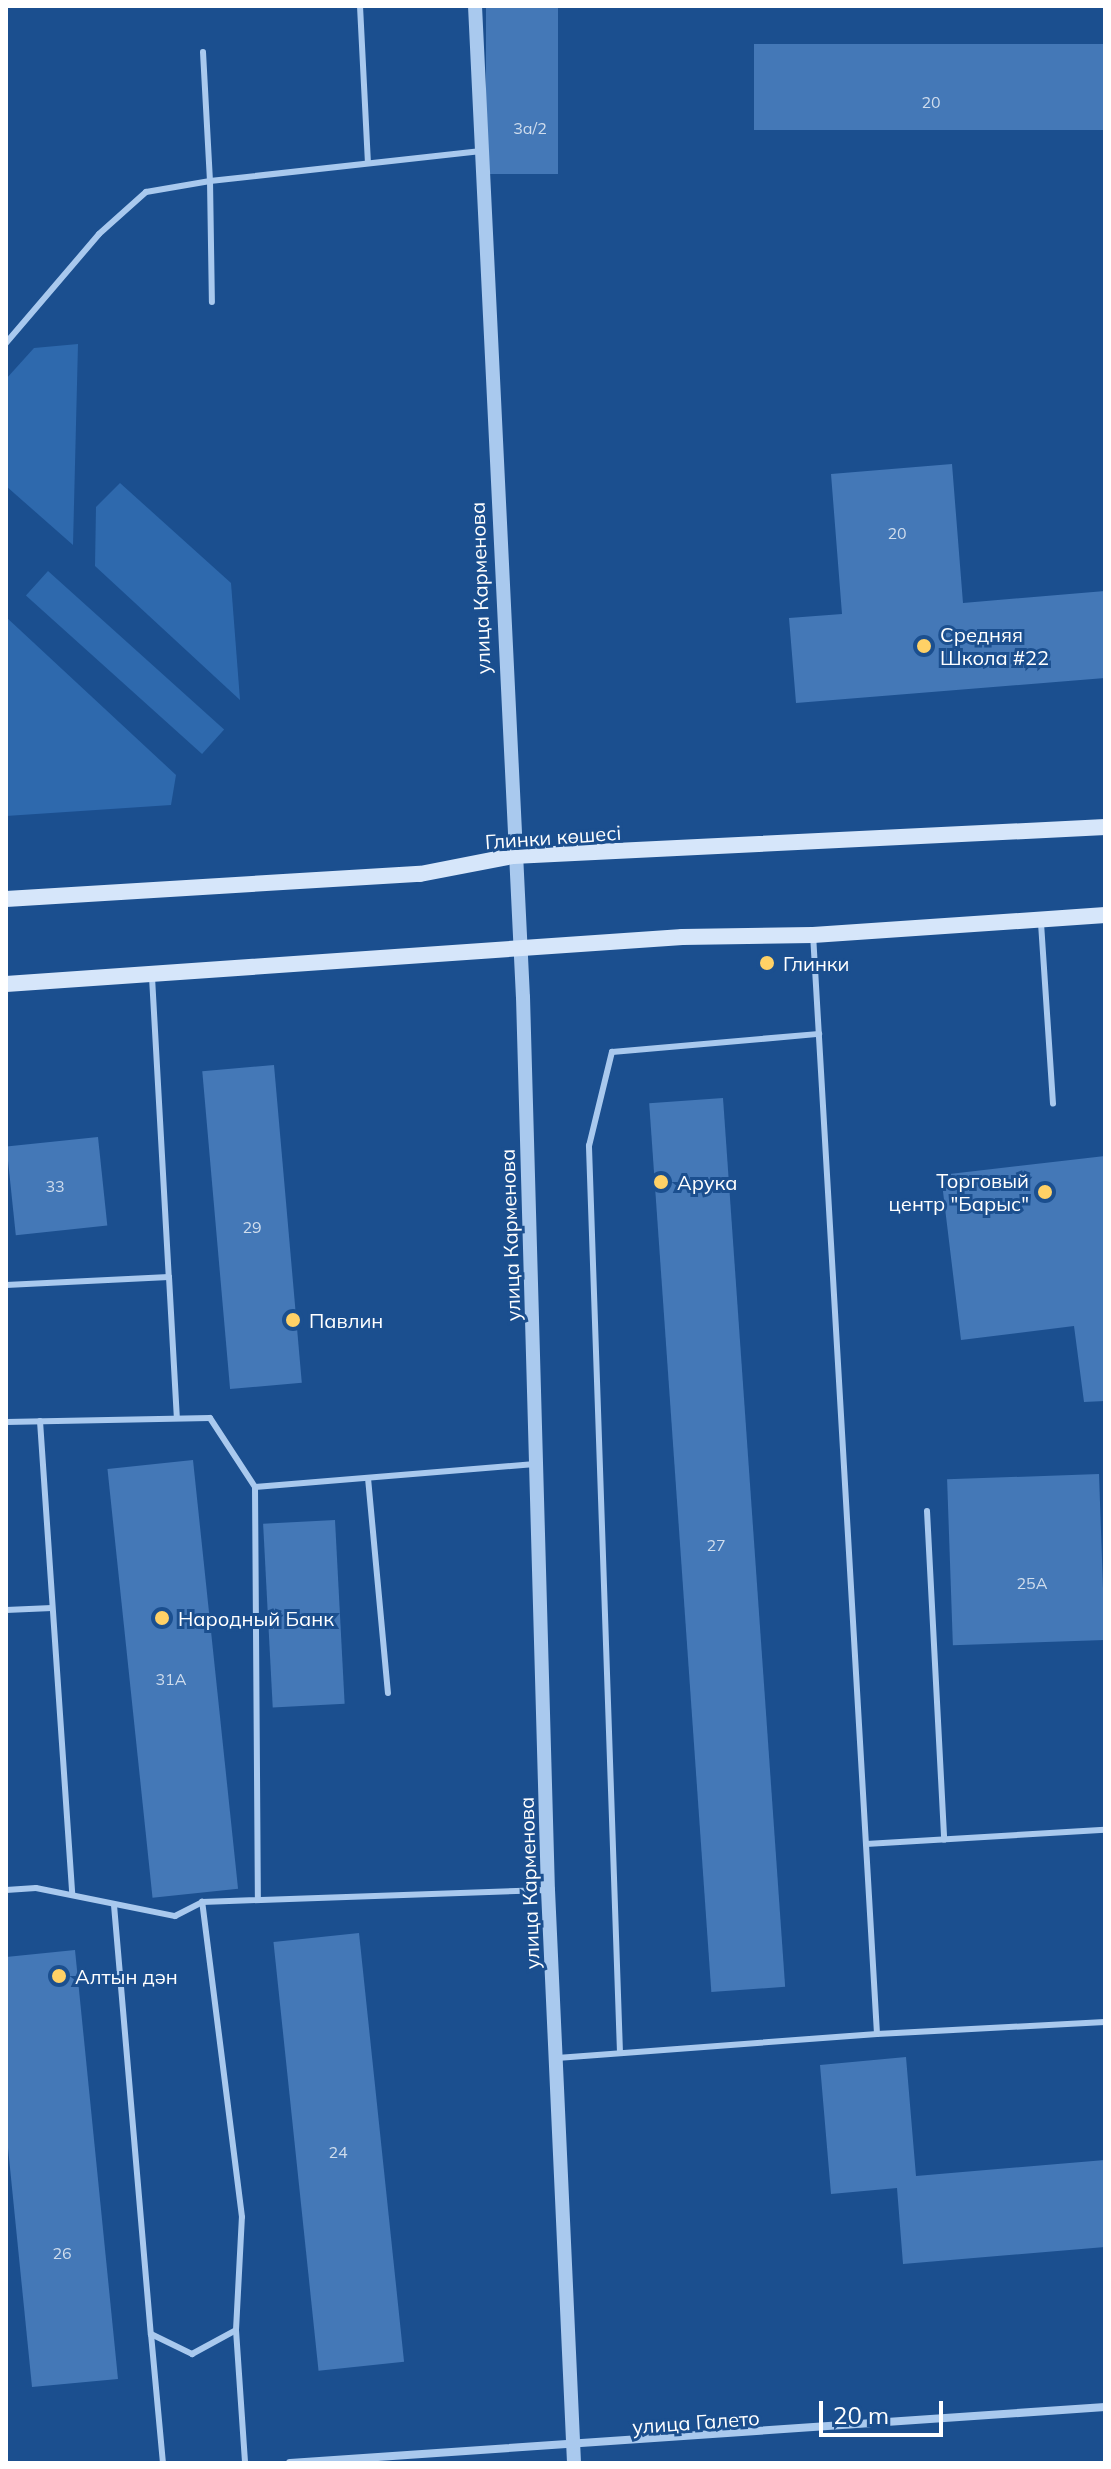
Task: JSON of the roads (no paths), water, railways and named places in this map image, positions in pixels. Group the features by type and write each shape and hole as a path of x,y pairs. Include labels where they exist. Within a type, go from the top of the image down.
{"main road":[{"name":"Глинки көшесі","path":"6,899 420,874 513,856 1105,827"},
{"path":"6,984 682,937 813,935 1105,915"}],"street":[{"name":"улица Карменова","path":"475,6 519,949 548,1890 574,2463"},
{"name":"улица Галето","path":"290,2463 574,2447 1105,2407"}],"lane":[{"path":"360,6 368,162"},
{"path":"203,52 212,302"},
{"path":"6,343 99,234 146,192 210,181 481,151"},
{"path":"1040,919 1053,1104"},
{"path":"813,935 877,2034"},
{"path":"152,973 177,1418"},
{"path":"620,2053 589,1146 612,1052 819,1034"},
{"path":"6,1285 169,1277"},
{"path":"6,1422 210,1418 255,1487 258,1899"},
{"path":"40,1421 72,1895"},
{"path":"255,1487 536,1464"},
{"path":"368,1478 388,1693"},
{"path":"927,1511 944,1840"},
{"path":"6,1610 52,1608"},
{"path":"866,1844 1105,1830"},
{"path":"6,1890 72,1895 175,1916 202,1902 548,1890"},
{"path":"202,1902 242,2217 236,2330 245,2463"},
{"path":"114,1905 163,2463"},
{"path":"556,2058 877,2034 1105,2022"},
{"path":"151,2334 192,2354 236,2330"}],"place":[{"name":"Средняя Школа #22","path":"924,646"},
{"name":"Глинки","path":"767,963"},
{"name":"Арука","path":"661,1182"},
{"name":"Торговый центр \"Барыс\"","path":"1045,1192"},
{"name":"Павлин","path":"293,1320"},
{"name":"Народный Банк","path":"162,1618"},
{"name":"Алтын дән","path":"59,1976"}]}
